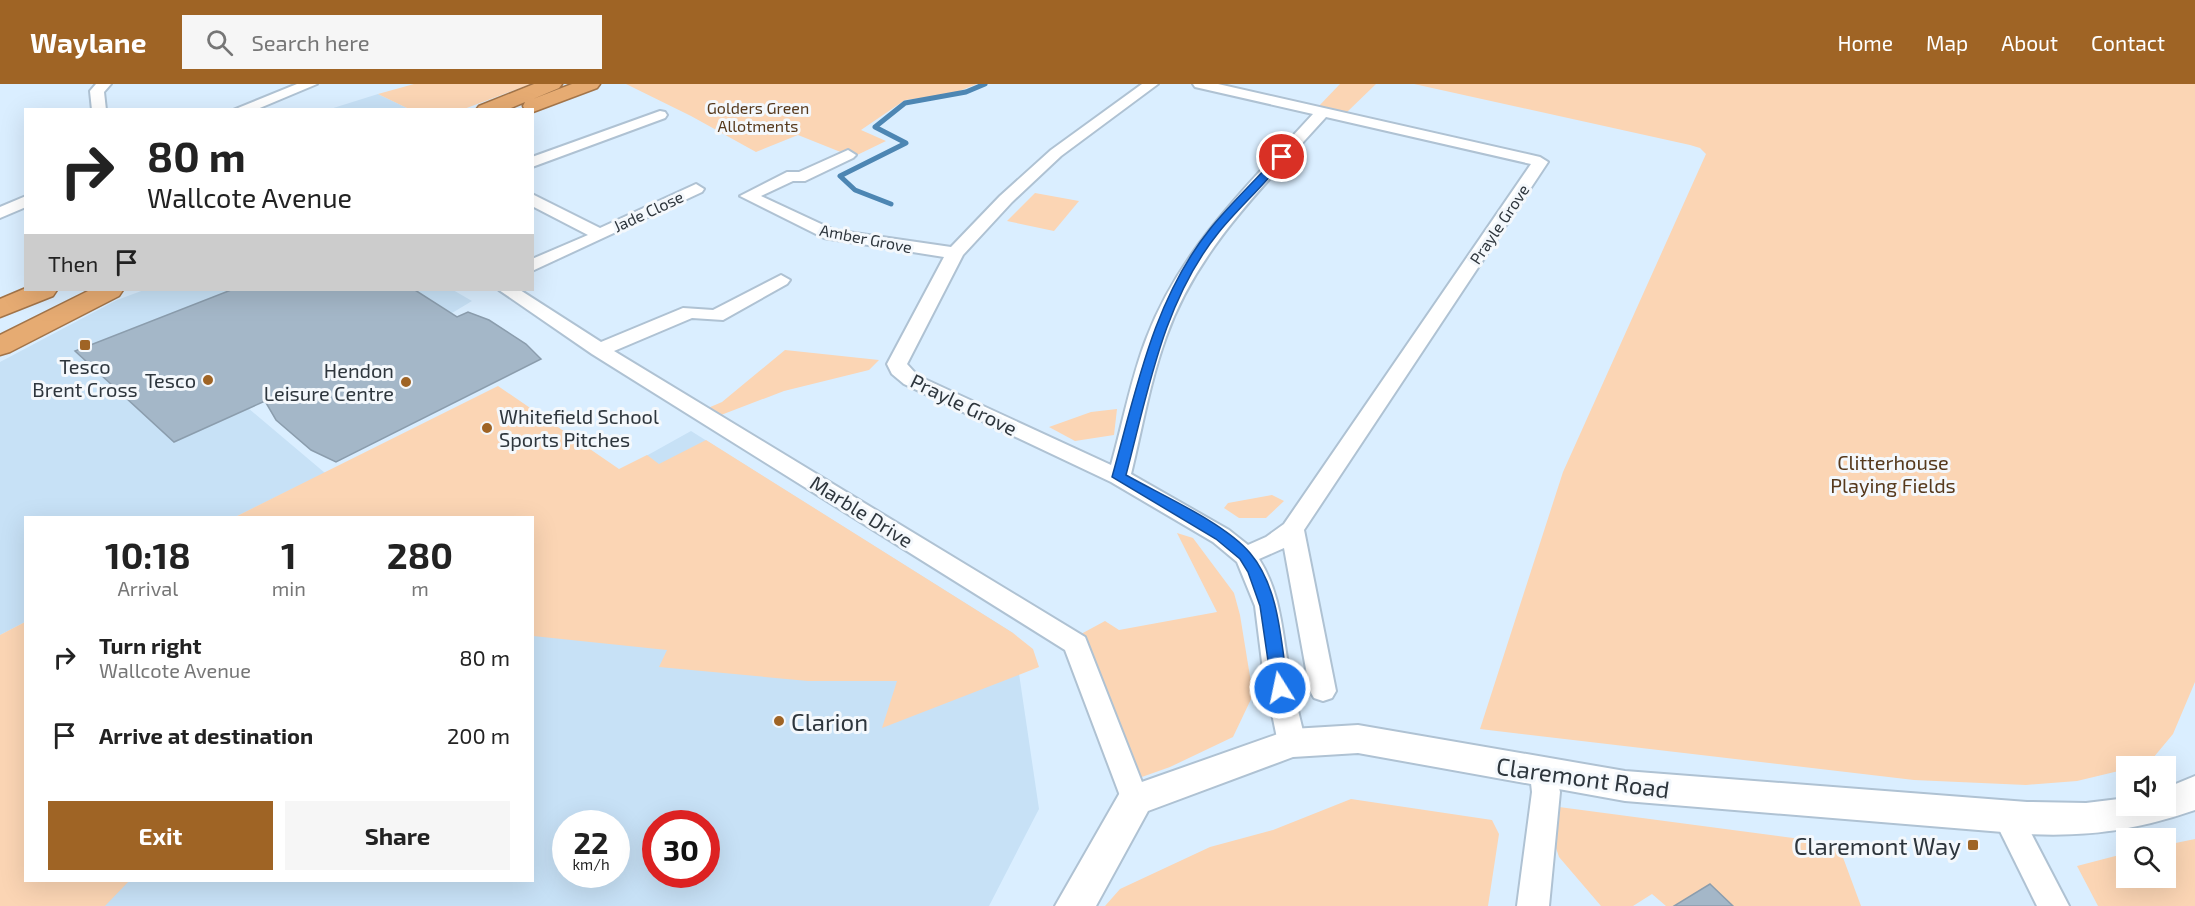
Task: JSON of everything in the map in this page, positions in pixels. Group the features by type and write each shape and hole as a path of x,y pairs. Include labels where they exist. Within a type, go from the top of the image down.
{"highway":[{"path":"491,108 552,84"},
{"path":"530,108 590,84"},
{"path":"0,309 43,291"},
{"path":"0,326 74,291"},
{"path":"0,346 108,291"}],"street":[{"path":"99,108 98,91 104,84"},
{"path":"245,108 310,84"},
{"name":"Prayle Grove","path":"1151,84 1056,153 1006,199 955,253 899,357 899,370 911,380 1119,477 1221,536 1245,556 1255,572 1268,606 1276,669 1292,743"},
{"name":"Prayle Grove","path":"1200,84 1540,162 1292,530 1274,543 1245,556"},
{"path":"1119,477 1156,337 1181,283 1214,232 1323,112"},
{"path":"534,161 660,115"},
{"name":"Amber Grove","path":"848,155 800,178 793,175 748,196 830,234 955,253"},
{"name":"Jade Close","path":"601,235 613,226 696,189"},
{"path":"534,200 601,235"},
{"path":"0,213 24,202"},
{"path":"534,265 601,235"},
{"path":"599,350 690,312 716,316 781,280"},
{"name":"Marble Drive","path":"510,291 599,350 1076,644 1135,800"},
{"path":"1292,530 1323,691"},
{"name":"Claremont Road","path":"1135,800 1292,743 1358,739 1544,774 1625,786 2008,817 2054,820 2095,819 2182,798"},
{"path":"1533,906 1546,792 1544,774"},
{"path":"1075,906 1135,800"},
{"path":"2008,817 2053,906"}],"shaded area":[{"path":"378,94 407,108 333,108"},
{"path":"141,291 455,291 472,301 452,313 248,408 325,473 237,516 24,516 24,623 0,635 0,362 117,300"},
{"name":"Clarion","path":"691,431 1013,633 1039,809 989,906 0,906 0,827 24,876 24,882 534,882 534,518"}],"green space":[{"path":"414,84 531,84 467,108 407,108 378,94"},
{"name":"Golders Green Allotments","path":"626,84 977,84 952,94 905,100 861,130 886,141 853,157 798,135 756,152"},
{"path":"1340,84 1376,84 1346,113 1318,107"},
{"name":"Clitterhouse Playing Fields","path":"1414,84 2195,84 2195,682 2173,734 2155,756 2116,756 2116,772 2077,781 2026,785 1914,780 1480,729 1563,472 1706,154 1700,148"},
{"path":"1035,193 1079,201 1054,231 1007,221"},
{"path":"785,350 879,360 869,370 784,391 721,415 708,408 722,402"},
{"path":"498,386 619,469 647,455 659,464 706,440 1013,633 1033,649 1039,667 882,728 897,681 808,681 659,667 667,650 534,636 534,516 237,516"},
{"path":"1117,409 1114,435 1075,441 1049,427 1091,412"},
{"path":"1272,495 1284,501 1266,518 1239,518 1224,508 1228,503"},
{"path":"1177,533 1193,538 1234,593 1240,615 1253,695 1233,737 1170,767 1139,778 1081,634 1105,621 1119,630 1217,612"},
{"path":"24,623 24,882 128,882 105,906 0,906 0,635"},
{"path":"1351,799 1492,820 1499,834 1488,906 1105,906 1120,889 1210,847 1273,830"},
{"path":"1559,807 1838,844 1861,906 1733,906 1710,884 1675,906 1666,906 1652,894 1633,906 1601,906 1559,857 1551,833"},
{"path":"2195,839 2195,906 2098,906 2077,866 2116,856 2116,888 2176,888 2176,843"}],"building":[{"name":"Tesco","path":"228,291 417,291 457,317 468,312 489,320 526,344 541,359 336,462 311,450 276,420 265,401 174,442 75,351"},
{"path":"1710,884 1733,906 1674,906"}],"waterway":[{"path":"891,204 855,190 840,176 906,143 875,127 905,103 966,92 985,84"}],"place":[{"name":"Tesco Brent Cross","path":"85,345"},
{"name":"Tesco","path":"208,380"},
{"name":"Hendon Leisure Centre","path":"406,382"},
{"name":"Whitefield School Sports Pitches","path":"487,428"},
{"name":"Clarion","path":"779,721"},
{"name":"Claremont Way","path":"1973,845"}],"route":[{"path":"1280,688 1268,606 1255,572 1245,556 1221,536 1119,477 1156,337 1181,283 1214,232 1282,157"}]}
